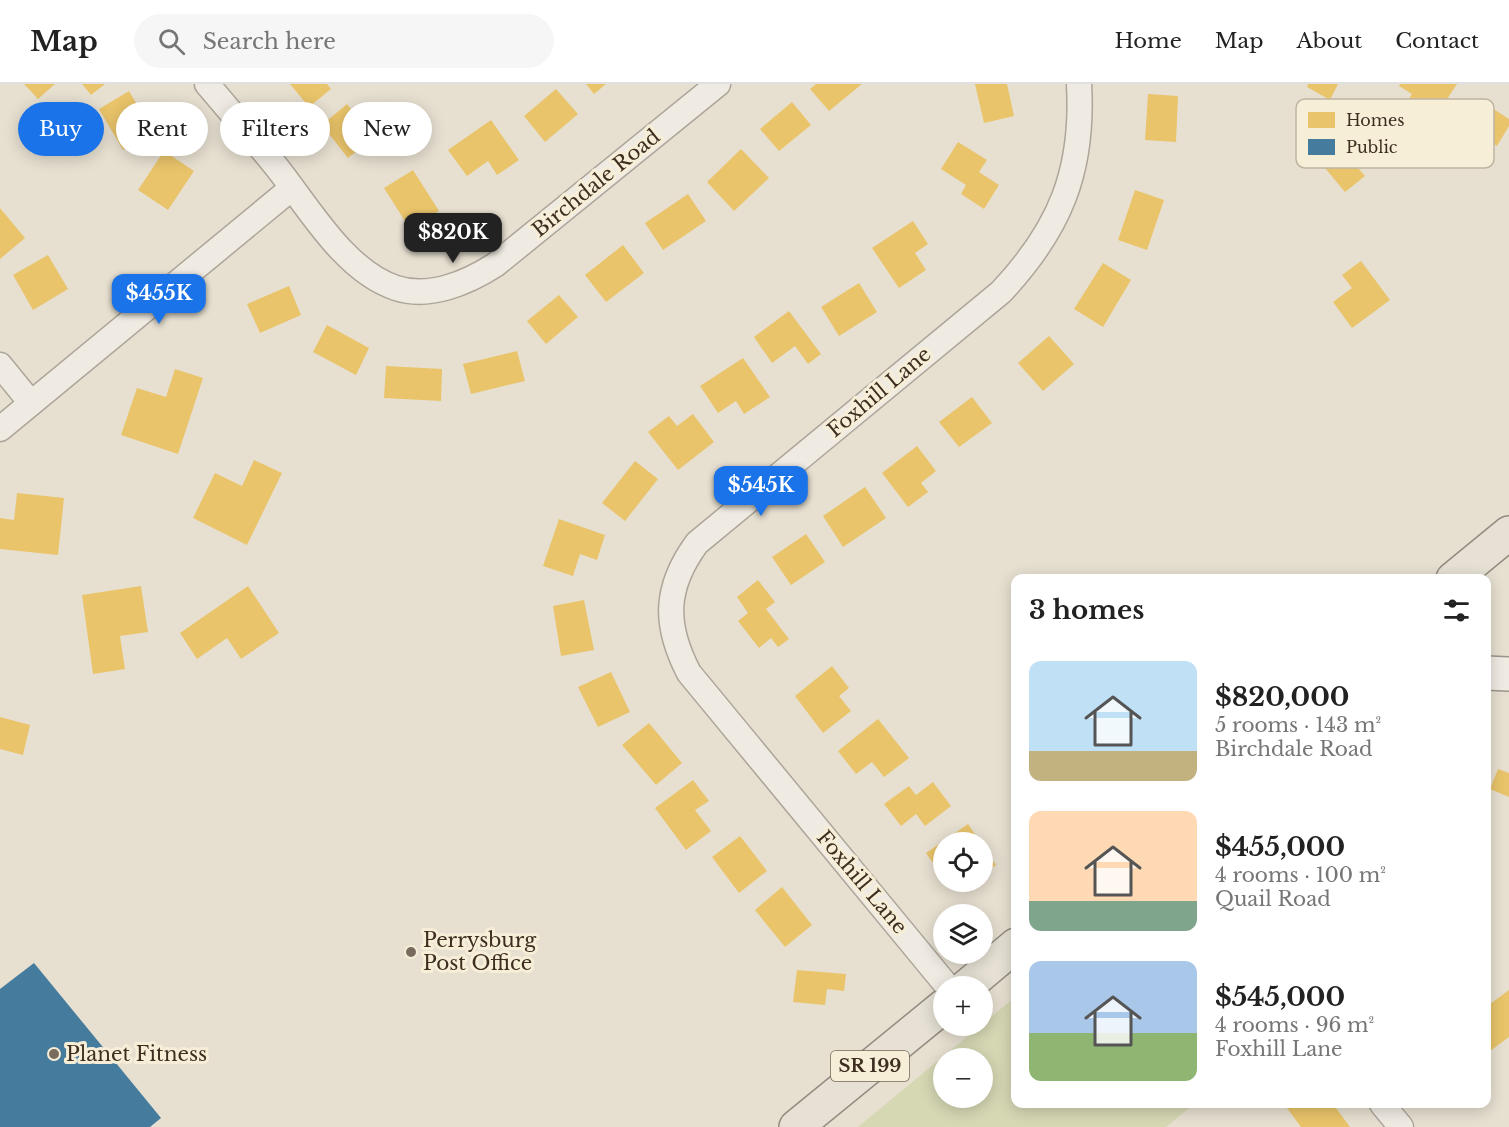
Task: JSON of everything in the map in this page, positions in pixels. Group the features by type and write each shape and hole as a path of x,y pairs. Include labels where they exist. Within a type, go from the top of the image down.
{"main road":[{"path":"1459,574 1509,533"},
{"path":"979,976 1011,949"},
{"name":"SR 199","path":"796,1127 933,1015"}],"street":[{"name":"Birchdale Road","path":"207,84 350,260 381,282 398,288 414,290 443,288 477,277 495,265 718,84"},
{"name":"Foxhill Lane","path":"939,976 689,673 672,632 670,610 672,590 686,558 697,543 1001,292 1034,254 1051,229 1071,175 1078,144 1079,84"},
{"path":"0,429 292,188"},
{"path":"0,365 31,403"},
{"path":"1491,673 1509,674"},
{"path":"1385,1108 1401,1127"}],"green space":[{"path":"1011,1000 1011,1108 1189,1108 1166,1127 858,1127 933,1065 933,1108 993,1108 993,1048 953,1048 968,1036 993,1036 993,1015"}],"building: Homes":[{"path":"24,84 55,84 38,99"},
{"path":"82,84 105,84 91,95"},
{"path":"290,84 327,84 331,89 315,102 305,102"},
{"path":"586,84 606,84 594,94"},
{"path":"816,84 862,84 829,111 810,89"},
{"path":"975,84 1007,84 1014,116 984,123"},
{"path":"1308,84 1338,84 1330,99 1307,87"},
{"path":"1400,84 1457,84 1447,99 1409,99 1412,94 1399,86"},
{"path":"556,89 578,114 545,142 524,116"},
{"path":"129,91 135,102 116,102 116,138 104,118 104,106"},
{"path":"1148,94 1178,96 1176,142 1145,140"},
{"path":"792,102 811,125 779,151 760,129"},
{"path":"342,108 342,150 330,135 330,118"},
{"path":"1494,109 1509,119 1509,126 1497,146 1494,144"},
{"path":"491,120 519,160 497,175 488,161 467,176 448,150"},
{"path":"958,142 987,160 979,172 999,185 984,209 961,194 966,185 941,169"},
{"path":"741,149 769,178 734,211 707,182"},
{"path":"161,156 172,156 194,171 168,210 138,190"},
{"path":"1325,168 1358,168 1365,176 1345,192"},
{"path":"413,170 439,211 410,229 384,188"},
{"path":"1135,190 1164,200 1147,250 1118,240"},
{"path":"688,194 706,221 663,250 645,223"},
{"path":"0,208 25,238 0,259"},
{"path":"913,221 928,244 915,253 926,270 899,288 872,248"},
{"path":"623,245 644,273 606,302 585,275"},
{"path":"48,255 68,289 33,310 13,275"},
{"path":"1361,261 1390,300 1352,328 1333,302 1352,288 1342,275"},
{"path":"1103,263 1131,280 1103,327 1074,309"},
{"path":"859,283 877,312 839,336 821,307"},
{"path":"289,286 301,315 260,333 247,304"},
{"path":"559,295 578,317 546,344 527,321"},
{"path":"789,311 821,354 808,364 795,346 772,363 754,337"},
{"path":"327,325 369,348 356,375 313,352"},
{"path":"1049,336 1074,364 1043,391 1018,363"},
{"path":"517,351 525,381 471,394 463,364"},
{"path":"743,358 770,397 744,414 736,401 718,413 700,386"},
{"path":"386,366 442,369 441,401 384,398"},
{"path":"175,369 203,378 178,454 121,435 137,388 166,397"},
{"path":"972,397 992,423 959,447 939,422"},
{"path":"693,414 714,442 678,470 648,432 669,416 677,426"},
{"path":"917,446 936,471 921,483 928,492 908,507 882,473"},
{"path":"254,460 282,473 247,545 193,518 215,473 242,486"},
{"path":"635,461 658,479 625,521 602,503"},
{"path":"865,487 886,518 843,547 823,516"},
{"path":"17,493 64,498 58,555 0,549 0,518 14,520"},
{"path":"559,519 605,535 597,560 580,554 573,576 543,566"},
{"path":"806,534 825,562 791,585 772,557"},
{"path":"758,580 775,602 766,609 789,639 778,647 771,638 759,648 738,621 748,613 737,597"},
{"path":"141,586 148,632 120,636 125,669 93,674 82,595"},
{"path":"248,586 279,633 241,659 227,638 197,659 180,633"},
{"path":"584,600 594,650 561,656 553,606"},
{"path":"832,666 849,688 839,696 851,711 823,733 795,696"},
{"path":"611,672 630,712 598,727 578,687"},
{"path":"0,717 30,725 23,755 0,749"},
{"path":"878,719 909,758 884,777 872,762 856,774 838,751"},
{"path":"649,723 682,763 656,785 622,745"},
{"path":"1498,769 1509,773 1509,797 1491,789"},
{"path":"693,780 709,801 695,810 711,831 686,850 655,808"},
{"path":"933,782 951,806 925,826 916,814 901,826 884,804 909,786 916,795"},
{"path":"968,824 973,832 956,832"},
{"path":"740,836 767,871 739,893 712,857"},
{"path":"933,848 933,863 926,853"},
{"path":"782,887 812,925 785,947 755,910"},
{"path":"797,970 846,974 844,991 827,989 825,1005 793,1002"},
{"path":"1509,990 1509,1037 1491,1050 1491,1003"},
{"path":"1287,1108 1336,1108 1350,1127 1301,1127"}],"building: Public":[{"name":"Planet Fitness","path":"34,963 161,1118 150,1127 0,1127 0,989"}],"place":[{"name":"Perrysburg Post Office","path":"411,952"},
{"name":"Planet Fitness","path":"54,1054"}]}
